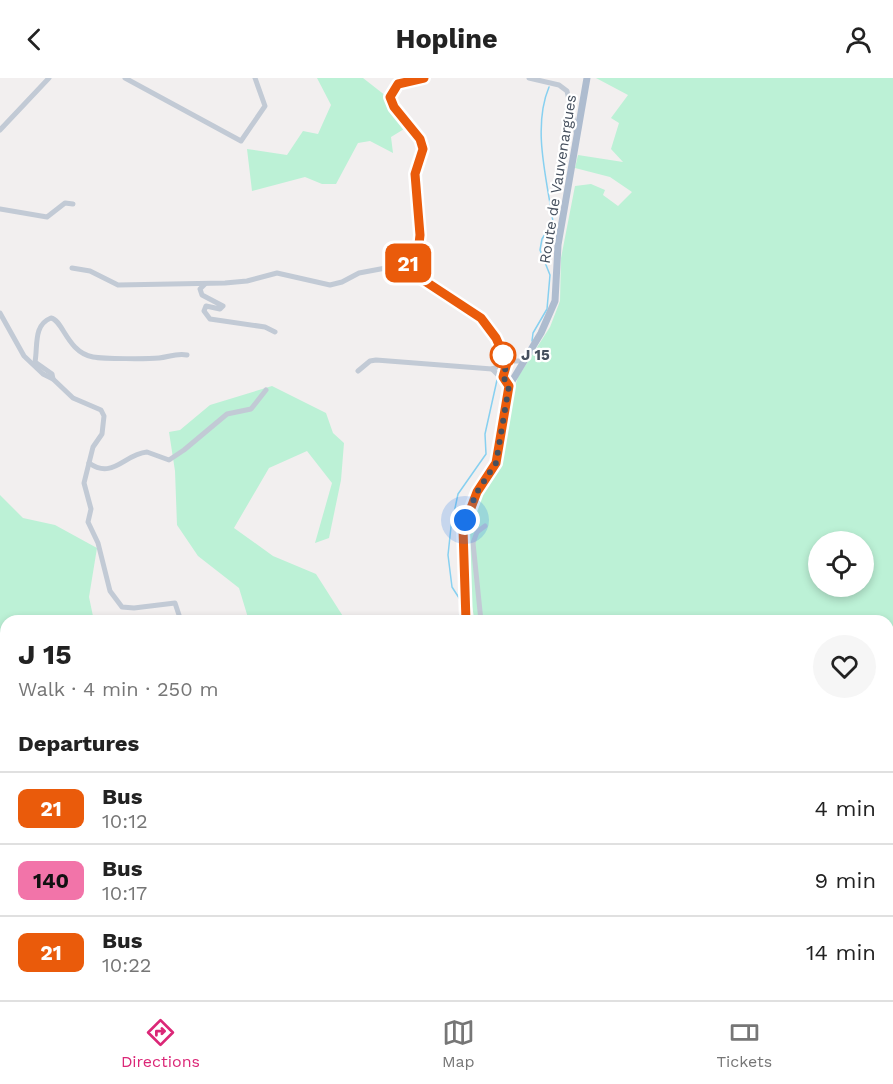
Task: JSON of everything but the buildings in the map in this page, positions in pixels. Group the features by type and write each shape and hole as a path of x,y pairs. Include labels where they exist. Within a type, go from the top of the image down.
{"main road":[{"name":"Route de Vauvenargues","path":"466,615 463,529 477,492 496,463 509,386 541,333 555,301 558,245 577,139 577,121 587,78"}],"street":[{"path":"0,130 49,78"},
{"path":"124,78 241,141 265,106 255,78"},
{"path":"72,268 90,271 118,285 247,281 277,273 330,285 342,282 359,273 407,264 419,244 415,174 423,149 420,139 394,107 390,97 398,84 423,78"},
{"path":"529,78 565,87 571,111 577,121"},
{"path":"0,209 47,217 65,203 73,204"},
{"path":"407,264 414,274 481,318 496,338 507,363 503,377"},
{"path":"205,284 200,289 202,295 216,300 223,306 220,309 206,306 204,311 210,319 258,326 275,332"},
{"path":"0,313 24,356 73,399 100,410 104,416 102,434 93,447 84,483 91,509 88,522 98,543 110,591 122,607 134,608 175,603 179,615"},
{"path":"53,380 52,374 35,362 38,331 43,322 51,318 60,323 68,340 81,352 94,357 148,358 176,353 187,355"},
{"path":"358,371 370,361 376,360 492,369 507,363 522,361"},
{"path":"492,369 503,377 509,386"},
{"path":"89,463 96,468 108,470 125,463 134,455 147,452 169,460 227,414 251,409 266,390"},
{"path":"480,615 473,543 477,532 485,526"}],"green space":[{"path":"317,78 363,78 386,96 409,126 391,137 393,153 370,141 358,143 336,184 322,184 305,177 252,191 247,149 287,155 303,131 318,134 331,105"},
{"path":"596,78 893,78 893,615 474,615 468,588 465,542 478,500 500,464 505,419 518,377 550,327 560,301 561,258 575,186 591,184 605,190 603,195 618,206 632,192 610,177 575,168 578,155 623,162 611,149 619,123 611,118 628,95"},
{"path":"272,386 326,413 333,433 344,443 341,480 329,538 315,543 332,483 307,451 269,468 234,528 273,556 316,574 342,615 247,615 239,588 198,556 177,525 175,471 169,432 180,430 210,405"},
{"path":"0,495 23,518 55,525 97,548 89,597 93,615 0,615"}],"waterway":[{"path":"532,341 533,333 547,309 550,275 540,250 542,239 553,222 541,136 544,103 549,87"},
{"path":"460,615 461,601 452,587 448,555 451,527 458,494 486,454 485,434 497,380"}],"bus line":[{"name":"21","path":"424,78 398,84 394,87 390,97 394,107 420,139 423,149 415,174 419,244 407,264 414,274 481,318 496,338 507,363 503,377 509,386 499,456 477,492 465,520 461,539 466,615"}],"place":[{"name":"J 15","path":"503,355"}],"route":[{"path":"465,520 477,492 499,456 509,386 503,377 507,363 503,355"}]}
